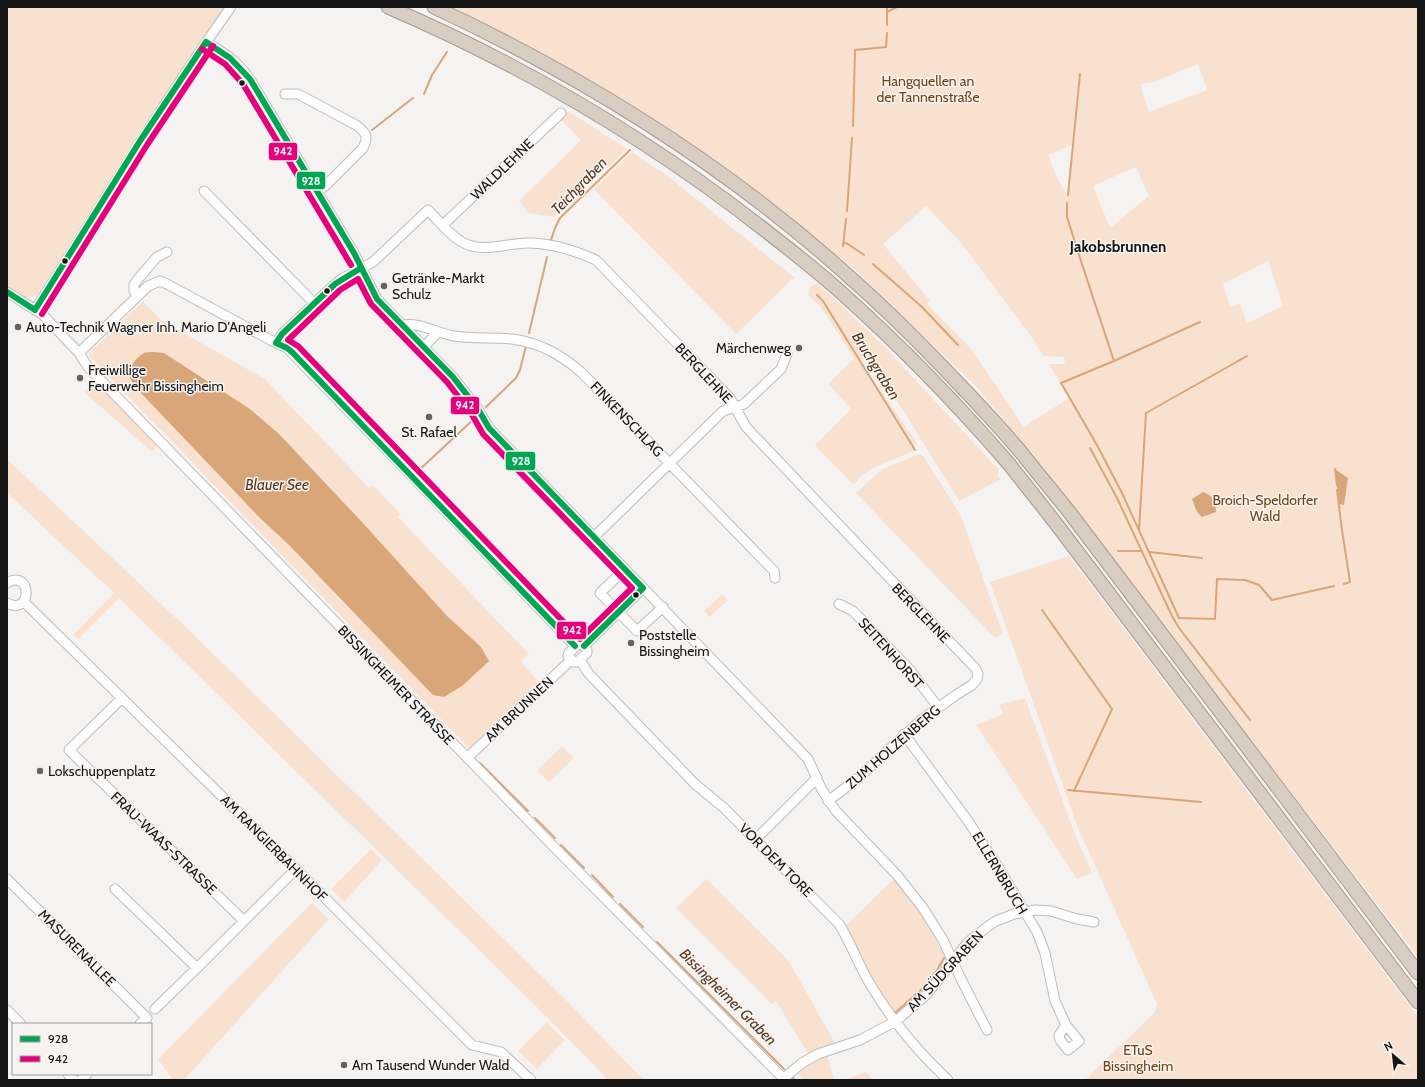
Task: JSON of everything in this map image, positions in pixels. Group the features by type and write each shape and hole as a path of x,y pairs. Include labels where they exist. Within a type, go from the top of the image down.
{"highway":[{"path":"388,7 428,24 494,56 561,92 684,169 732,204 844,294 902,349 969,420 1014,471 1054,521 1418,1002"},
{"path":"434,7 511,45 580,82 695,154 803,237 854,280 914,337 982,408 1023,454 1418,973"}],"street":[{"path":"35,310 140,141 231,7"},
{"path":"206,42 230,56 250,79 354,253 377,299 453,377 478,409 489,428 808,759 828,800 836,811 896,875 923,908 943,940 987,1030"},
{"path":"285,94 298,94 356,125 364,132 366,136 366,141 363,148 326,186 317,191"},
{"name":"WALDLEHNE","path":"443,225 561,113"},
{"path":"204,191 314,304"},
{"name":"BERGLEHNE","path":"361,268 373,262 428,210 462,242 471,246 488,248 527,243 551,244 579,252 596,260 730,398 746,427 976,669 978,674 977,679"},
{"path":"137,296 134,291 134,285 138,279 157,257 167,252"},
{"path":"276,344 282,334 343,278 361,268"},
{"path":"79,353 148,286 160,281 292,352 580,646 587,650 587,653 575,660 568,656 569,652 580,646 643,588"},
{"name":"BISSINGHEIMER STRASSE","path":"7,292 42,314 79,353 88,367 467,758 582,876 785,1079"},
{"name":"FINKENSCHLAG","path":"403,325 411,323 454,336 511,339 526,342 539,346 564,358 581,372 670,462 774,571 775,578"},
{"path":"424,347 438,332"},
{"path":"594,537 723,411 744,404 781,369 787,354"},
{"path":"625,570 600,593 637,631 663,607"},
{"path":"7,582 14,580 23,584 27,593 24,602 15,606 7,603"},
{"name":"AM RANGIERBAHNHOF","path":"24,602 296,869 472,1045 501,1052 531,1080"},
{"name":"SEITENHORST","path":"839,604 853,611 904,664 938,707"},
{"name":"AM BRUNNEN","path":"467,758 575,660"},
{"name":"VOR DEM TORE","path":"575,660 695,784 724,808 756,839 839,924 849,940 860,967 871,986 914,1044 948,1080"},
{"name":"ZUM HOLZENBERG","path":"828,800 857,779 904,734 977,679"},
{"name":"FRAU-WAAS-STRASSE","path":"122,698 69,750 244,921"},
{"name":"ELLERNBRUCH","path":"904,734 968,821 995,862 1037,932 1045,953 1055,1001 1066,1026"},
{"path":"756,839 817,778"},
{"path":"155,1009 296,869"},
{"name":"MASURENALLEE","path":"7,879 144,1021"},
{"path":"115,889 197,968"},
{"name":"AM SÜDGRABEN","path":"785,1079 802,1063 818,1054 860,1040 896,1021 927,994 968,942 987,927 1005,917 1036,910 1051,911 1076,919 1094,922"},
{"path":"7,1010 20,1023"}],"green space":[{"path":"7,7 226,7 149,119 38,294 29,298 18,294 7,286"},
{"name":"Broich-Speldorfer Wald","path":"448,7 1418,7 1418,957 1073,508 1044,468 975,385 852,267 700,151 584,77 514,39","holes":["1198,64 1207,90 1149,112 1140,84 1154,82","1072,145 1067,195 1058,180 1048,155","1136,167 1149,196 1110,228 1093,186","926,206 962,244 1044,356 1064,357 1065,364 1049,364 1069,398 1024,427 972,350 927,304 930,301 883,244","1268,261 1283,306 1247,323 1240,304 1230,307 1223,284"]},
{"path":"568,111 627,149 608,168 606,166 555,217 528,213 519,201 581,140 559,118"},
{"path":"632,152 659,171 660,170 795,278 791,280 736,334 594,189"},
{"path":"817,283 883,345 999,470 998,477 1001,479 959,501 870,357 860,360 917,443 913,451 874,468 861,476 854,485 815,445 851,409 828,384 854,359 820,306 808,294 810,287"},
{"path":"143,301 161,320 265,379 369,488 373,485 401,514 398,517 529,654 521,662 540,683 471,750 89,356 89,353"},
{"path":"96,379 159,444 152,452 84,392"},
{"path":"920,454 924,457 961,516 1003,634 995,638 856,493 881,470"},
{"path":"7,459 192,633 567,1001 644,1080 608,1080 535,1005 119,598 78,639 73,635 114,593 7,493"},
{"name":"ETuS Bissingheim","path":"1069,556 1418,1017 1418,1080 1085,1080 1155,1012 1157,1004 1078,828 990,582"},
{"path":"722,594 728,600 710,617 704,611"},
{"path":"1025,698 1074,832 1092,873 1077,879 976,725 1003,714 999,705"},
{"path":"562,746 574,758 549,782 537,770"},
{"path":"371,849 382,860 344,902 331,889"},
{"path":"706,879 788,960 835,1043 817,1049 808,1054 776,1001 772,1004 676,908"},
{"path":"894,879 919,911 947,958 934,979 898,1014 894,1012 874,984 844,927"},
{"path":"312,903 329,919 184,1080 173,1080 158,1059"},
{"path":"547,1022 565,1040 537,1069 518,1051"},
{"path":"827,1055 834,1080 803,1080 798,1074 811,1063"},
{"path":"866,1072 873,1080 844,1080"}],"water":[{"name":"Blauer See","path":"146,352 164,353 250,409 279,434 361,521 447,616 481,647 489,661 462,686 444,697 433,695 290,546 259,517 136,387 129,374 130,368 142,354"},
{"path":"1335,469 1348,478 1344,505 1339,504"},
{"path":"1203,492 1212,497 1216,512 1202,517 1197,512 1192,499"}],"waterway":[{"path":"887,7 887,25"},
{"path":"887,12 897,7"},
{"path":"853,126 855,50 886,47 887,33"},
{"path":"424,94 432,75 447,52"},
{"path":"1068,195 1080,74"},
{"path":"372,130 413,98"},
{"path":"847,211 852,138"},
{"name":"Teichgraben","path":"551,240 560,218 630,150"},
{"path":"1067,203 1067,217 1114,361"},
{"path":"843,246 846,219"},
{"path":"844,243 848,244 864,255"},
{"name":"Teichgraben","path":"529,333 547,257"},
{"path":"873,264 922,307 958,345"},
{"name":"Bruchgraben","path":"817,295 823,301 915,450"},
{"path":"1200,322 1061,383 1097,445 1122,493 1179,618 1215,619 1217,579 1245,580 1259,585 1272,600 1334,586"},
{"name":"Teichgraben","path":"486,407 516,378 520,370 526,346"},
{"path":"1139,530 1146,413 1247,356"},
{"name":"Teichgraben","path":"417,472 476,417"},
{"path":"1090,448 1117,498 1179,628 1250,720"},
{"path":"1335,469 1337,485"},
{"path":"1337,490 1350,582 1344,584"},
{"path":"1118,551 1141,551"},
{"path":"1150,552 1202,558"},
{"path":"1042,610 1112,709 1074,791"},
{"name":"Bissingheimer Graben","path":"480,763 528,811"},
{"path":"1068,790 1201,802"},
{"name":"Bissingheimer Graben","path":"535,818 555,838"},
{"name":"Bissingheimer Graben","path":"561,845 584,868"},
{"name":"Bissingheimer Graben","path":"592,875 613,897"},
{"name":"Bissingheimer Graben","path":"620,904 643,927"},
{"name":"Bissingheimer Graben","path":"657,942 784,1069"},
{"path":"896,1012 922,989 936,972 944,958"},
{"name":"Bissingheimer Graben","path":"792,1077 795,1080"}],"transit line":[{"name":"928","path":"206,42 230,58 250,79 354,253 377,299 453,377 478,409 489,428 643,588"},
{"name":"928","path":"35,310 140,141 206,42"},
{"name":"942","path":"42,314 147,145 213,46"},
{"name":"942","path":"202,49 225,64 243,84 351,265"},
{"name":"928","path":"276,343 282,334 335,284 361,268"},
{"name":"942","path":"358,279 371,304 447,382 471,413 483,434 632,588 580,639 298,346 288,340 340,290 358,279"},
{"name":"928","path":"7,292 35,310"},
{"name":"928","path":"276,343 292,352 575,646"},
{"name":"928","path":"584,646 643,588"}],"place":[{"name":"Getränke-Markt Schulz","path":"384,286"},
{"name":"Auto-Technik Wagner Inh. Mario D'Angeli","path":"18,327"},
{"name":"Märchenweg","path":"799,348"},
{"name":"Freiwillige Feuerwehr Bissingheim","path":"80,378"},
{"name":"St. Rafael","path":"429,417"},
{"name":"Poststelle Bissingheim","path":"631,643"},
{"name":"Lokschuppenplatz","path":"40,771"},
{"name":"Am Tausend Wunder Wald","path":"344,1065"}],"district":[{"name":"Jakobsbrunnen","path":"1118,247"}],"park label":[{"name":"Hangquellen an der Tannenstraße","path":"928,90"}]}
